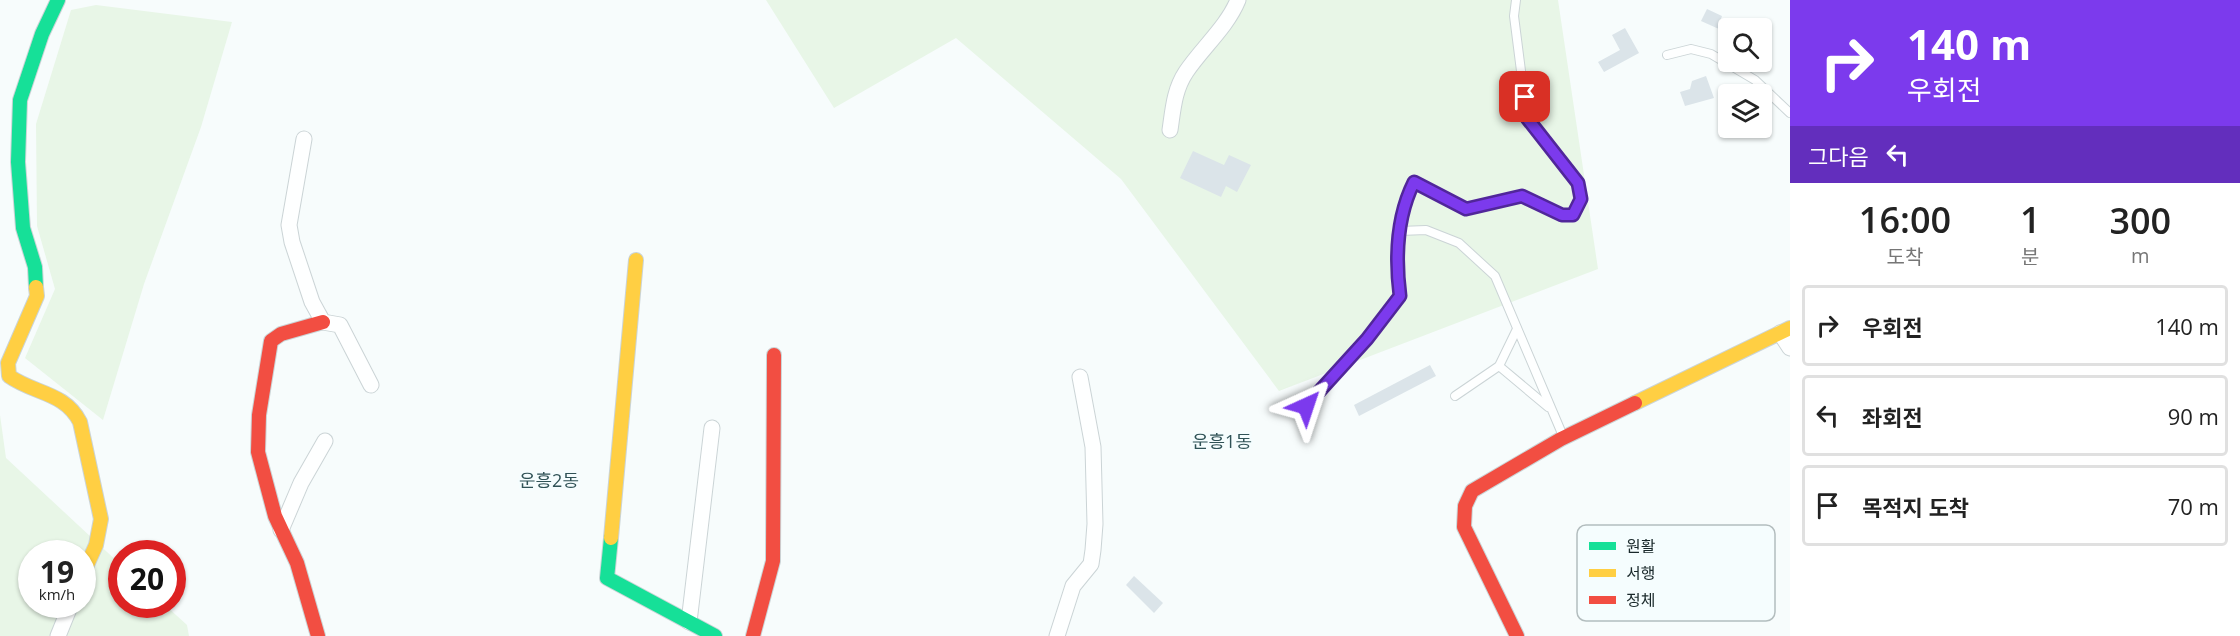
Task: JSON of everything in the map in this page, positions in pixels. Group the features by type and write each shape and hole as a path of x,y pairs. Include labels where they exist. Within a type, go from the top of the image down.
{"street":[{"path":"58,0 54,4 42,34 20,100 18,162 23,228 35,267 37,296 8,363 9,376 20,384 62,400 74,410 80,422 101,519 96,545"},
{"path":"1170,130 1174,98 1185,73 1238,0"},
{"path":"304,140 288,225 291,242 312,302 323,322"},
{"path":"636,260 607,578 716,636"},
{"path":"318,636 297,563 275,516 258,452 260,415 271,341 281,334 323,322 340,325 371,385"},
{"path":"1517,636 1464,527 1465,506 1472,491 1502,471 1563,437 1785,331 1790,348"},
{"path":"753,636 773,561 774,355"},
{"path":"1057,636 1073,586 1091,564 1093,550 1095,524 1093,447 1080,377"},
{"path":"689,622 712,428"},
{"path":"281,530 301,483 325,441"},
{"path":"58,636 65,618"}],"lane":[{"path":"1306,406 1367,339 1400,296 1395,261 1404,202 1414,182 1466,209 1522,196 1562,215 1573,215 1581,199 1578,183 1527,118 1514,16 1516,0"},
{"path":"1667,55 1691,49 1711,54 1750,76 1790,112"},
{"path":"1400,231 1426,230 1459,243 1495,276 1563,437"},
{"path":"1455,396 1499,366 1517,329"},
{"path":"1499,366 1551,410"}],"green space":[{"path":"766,0 1558,0 1598,269 1279,391 1121,179 956,38 834,108"},
{"path":"96,5 232,22 201,127 144,284 103,420 25,358 55,289 37,226 36,124 71,10"},
{"path":"0,415 6,458 94,540 18,540 18,618 96,618 96,542 108,553 108,618 179,618 187,625 189,636 0,636"}],"building":[{"path":"1707,9 1722,16 1718,18 1718,29 1701,21"},
{"path":"1625,28 1639,53 1604,72 1598,62 1620,50 1612,35"},
{"path":"1706,76 1714,98 1685,106 1680,92 1690,89 1692,81"},
{"path":"1193,151 1224,165 1229,155 1251,165 1237,192 1226,186 1221,197 1180,178"},
{"path":"1430,365 1436,376 1359,416 1354,405"},
{"path":"1134,576 1163,603 1154,613 1126,585"}],"traffic: fast":[{"path":"36,287 35,267 23,228 18,162 20,100 42,34 58,0"},
{"path":"611,538 607,578 715,636"}],"traffic: slow":[{"path":"611,538 636,260"},
{"path":"36,287 37,296 8,363 9,376 58,399 74,412 80,422 101,519 96,545"},
{"path":"1635,403 1790,328"}],"traffic: jam":[{"path":"318,636 297,563 275,516 258,452 259,415 271,341 281,334 323,322"},
{"path":"753,636 773,561 774,355"},
{"path":"1517,636 1464,527 1465,506 1472,491 1561,439 1635,403"}],"district":[{"name":"운흥1동","path":"1222,441"},
{"name":"운흥2동","path":"549,480"}],"route":[{"path":"1306,406 1367,339 1400,296 1395,261 1404,202 1414,182 1466,209 1522,196 1562,215 1573,215 1581,199 1578,183 1527,118 1525,97"}]}
